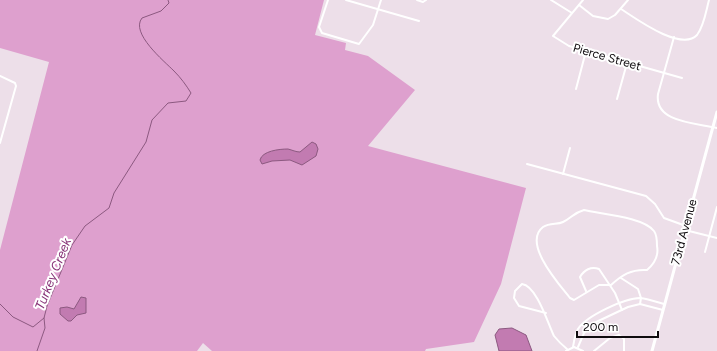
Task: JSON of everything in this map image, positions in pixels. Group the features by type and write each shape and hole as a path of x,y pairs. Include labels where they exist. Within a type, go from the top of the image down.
{"street":[{"path":"328,0 319,26 322,33 359,44 374,24 381,0"},
{"path":"346,0 419,21"},
{"path":"417,0 423,2 426,0"},
{"path":"551,0 572,13 583,0"},
{"path":"579,5 593,16 608,19 621,9 628,0"},
{"path":"621,9 646,26 686,40 695,37 701,29 709,0"},
{"name":"Pierce Street","path":"572,13 553,36 569,46 682,78"},
{"path":"674,37 657,101 659,108 666,115 679,120 717,128"},
{"path":"576,89 586,51"},
{"path":"617,99 627,63"},
{"path":"0,76 15,83 16,91 0,143"},
{"name":"73rd Avenue","path":"652,351 717,112"},
{"path":"563,174 570,148"},
{"path":"527,164 646,196 655,204 664,218 686,228 717,238"},
{"path":"705,252 717,207"},
{"path":"584,210 626,218 649,227 655,232 658,251 654,264 647,270 634,271 624,274 621,278 611,285 599,285 586,291 574,300 570,298 545,265 537,245 536,236 550,223 562,223 575,212 584,210"},
{"path":"586,291 580,277 583,272 588,269 599,269 611,285 622,310"},
{"path":"621,278 638,288 641,298 640,304"},
{"path":"546,313 519,306 514,298 518,286 522,284 527,285 546,313 554,335 567,350 573,347 578,347 583,351"},
{"path":"573,347 578,329 589,318 620,304 641,298 664,304"},
{"path":"578,347 584,333 592,324 622,310 640,304 663,310"},
{"path":"594,351 610,338 619,335 624,339 624,351"}],"shaded area":[{"path":"0,0 324,0 315,35 346,43 345,50 368,56 415,90 368,146 526,188 501,284 474,342 426,349 425,351 212,351 203,343 197,351 0,351 0,250 49,62 0,48"},
{"path":"312,142 316,144 318,149 316,156 302,165 290,160 272,161 262,164 260,160 264,154 276,150 288,149 300,152"},
{"path":"81,297 86,298 86,313 77,315 71,321 68,321 60,314 60,308 67,307 74,309"},
{"path":"512,328 526,335 532,351 499,351 495,335 499,329"}],"waterway":[{"name":"Turkey Creek","path":"37,351 45,328 44,318 47,306 72,245 85,226 109,208 114,193 146,142 152,120 168,103 186,101 191,93 179,76 156,54 144,39 141,31 140,24 142,18 161,11 169,3 168,0"},
{"path":"0,304 13,317 33,327 44,318"}]}
